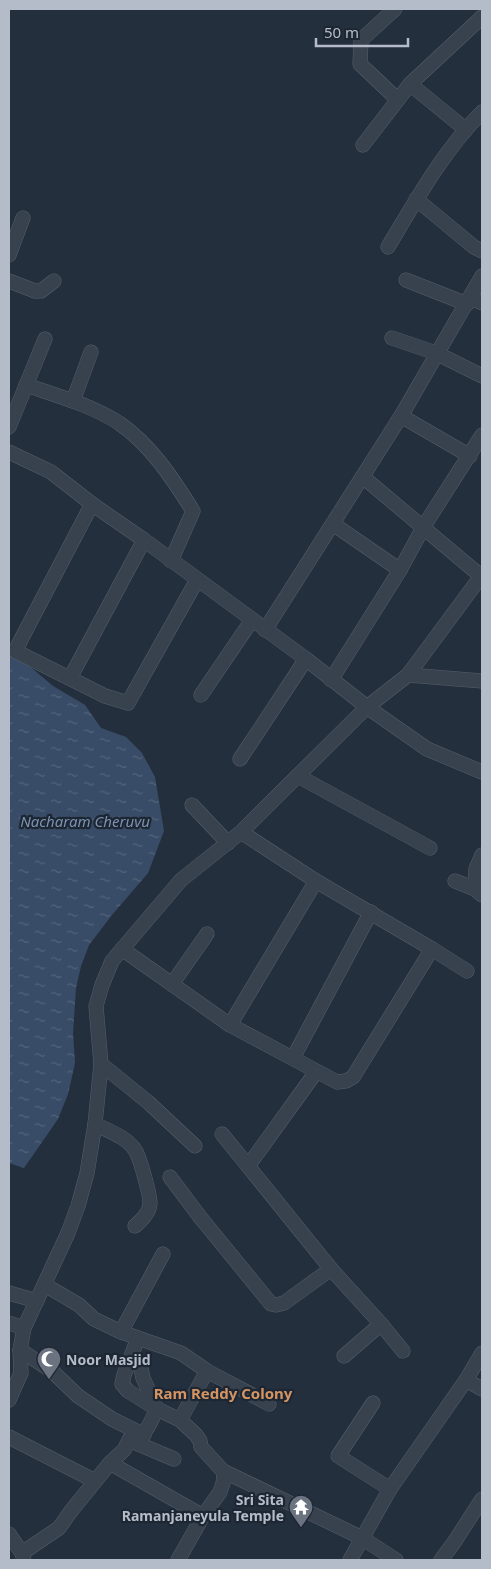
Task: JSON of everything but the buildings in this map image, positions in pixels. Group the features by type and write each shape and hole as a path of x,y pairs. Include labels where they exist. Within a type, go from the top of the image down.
{"street":[{"path":"395,9 361,40 360,64 398,99"},
{"path":"363,144 410,84 482,17"},
{"path":"410,84 465,129"},
{"path":"388,247 416,199 465,129 482,112"},
{"path":"416,199 474,247 482,251"},
{"path":"9,255 23,218"},
{"path":"265,630 401,416 436,353 473,302 482,276"},
{"path":"406,280 473,302"},
{"path":"9,281 35,291 41,290 54,281"},
{"path":"9,427 45,338"},
{"path":"392,338 436,353 482,376"},
{"path":"73,401 91,352"},
{"path":"26,385 73,401 103,414 120,424 168,472 194,511 171,561"},
{"path":"401,416 470,456"},
{"path":"331,680 400,570 424,526 482,435"},
{"path":"9,452 51,472 92,504 306,658 367,708 426,749 482,772"},
{"path":"9,1400 21,1373 20,1350 24,1328 68,1233 87,1173 96,1124 101,1064 96,1006 112,961 181,880 241,832 367,708 408,675 482,576 363,477"},
{"path":"92,504 15,652 105,696 128,703 197,580"},
{"path":"333,524 400,570"},
{"path":"70,678 144,540"},
{"path":"201,695 252,620"},
{"path":"240,759 306,658"},
{"path":"408,675 482,681"},
{"path":"298,776 430,848"},
{"path":"192,805 228,843"},
{"path":"241,832 316,881 371,912 467,971"},
{"path":"478,892 476,869 482,855"},
{"path":"455,880 478,892"},
{"path":"230,1025 316,881"},
{"path":"293,1058 371,912"},
{"path":"172,984 207,934"},
{"path":"122,949 230,1025 337,1082 346,1081 353,1077 432,949"},
{"path":"101,1064 149,1103 196,1146"},
{"path":"248,1166 316,1072"},
{"path":"96,1124 124,1139 135,1150 150,1205 143,1219 135,1226"},
{"path":"222,1134 331,1270 403,1351"},
{"path":"170,1177 271,1304 284,1303 331,1270"},
{"path":"121,1332 163,1254"},
{"path":"45,1285 79,1305 94,1319 121,1332 181,1353 207,1371 269,1404"},
{"path":"9,1293 36,1301"},
{"path":"9,1323 24,1328"},
{"path":"344,1356 381,1324"},
{"path":"138,1338 122,1384 128,1391 157,1409 180,1420 196,1435 201,1447 223,1471 362,1538 396,1560"},
{"path":"20,1350 52,1371 78,1396 112,1418 144,1434"},
{"path":"350,1560 390,1489 466,1380 482,1353"},
{"path":"140,1364 143,1378 157,1409"},
{"path":"180,1420 207,1371"},
{"path":"466,1380 482,1389"},
{"path":"373,1403 338,1456 390,1489"},
{"path":"15,1548 59,1528 110,1463 124,1450 129,1440 144,1434 157,1409"},
{"path":"9,1436 95,1481"},
{"path":"129,1440 174,1460"},
{"path":"110,1463 202,1516"},
{"path":"178,1560 202,1516 220,1492 224,1480 223,1471"},
{"path":"441,1560 456,1541 482,1499"}],"water":[{"name":"Nacharam Cheruvu","path":"9,655 28,665 53,686 85,705 101,728 126,737 142,753 155,777 164,831 148,873 89,945 81,966 76,988 73,1033 75,1063 68,1094 58,1119 24,1168 9,1163"}],"place":[{"name":"Noor Masjid","path":"49,1380"},
{"name":"Sri Sita Ramanjaneyula Temple","path":"301,1528"}],"district":[{"name":"Ram Reddy Colony","path":"223,1393"}]}
